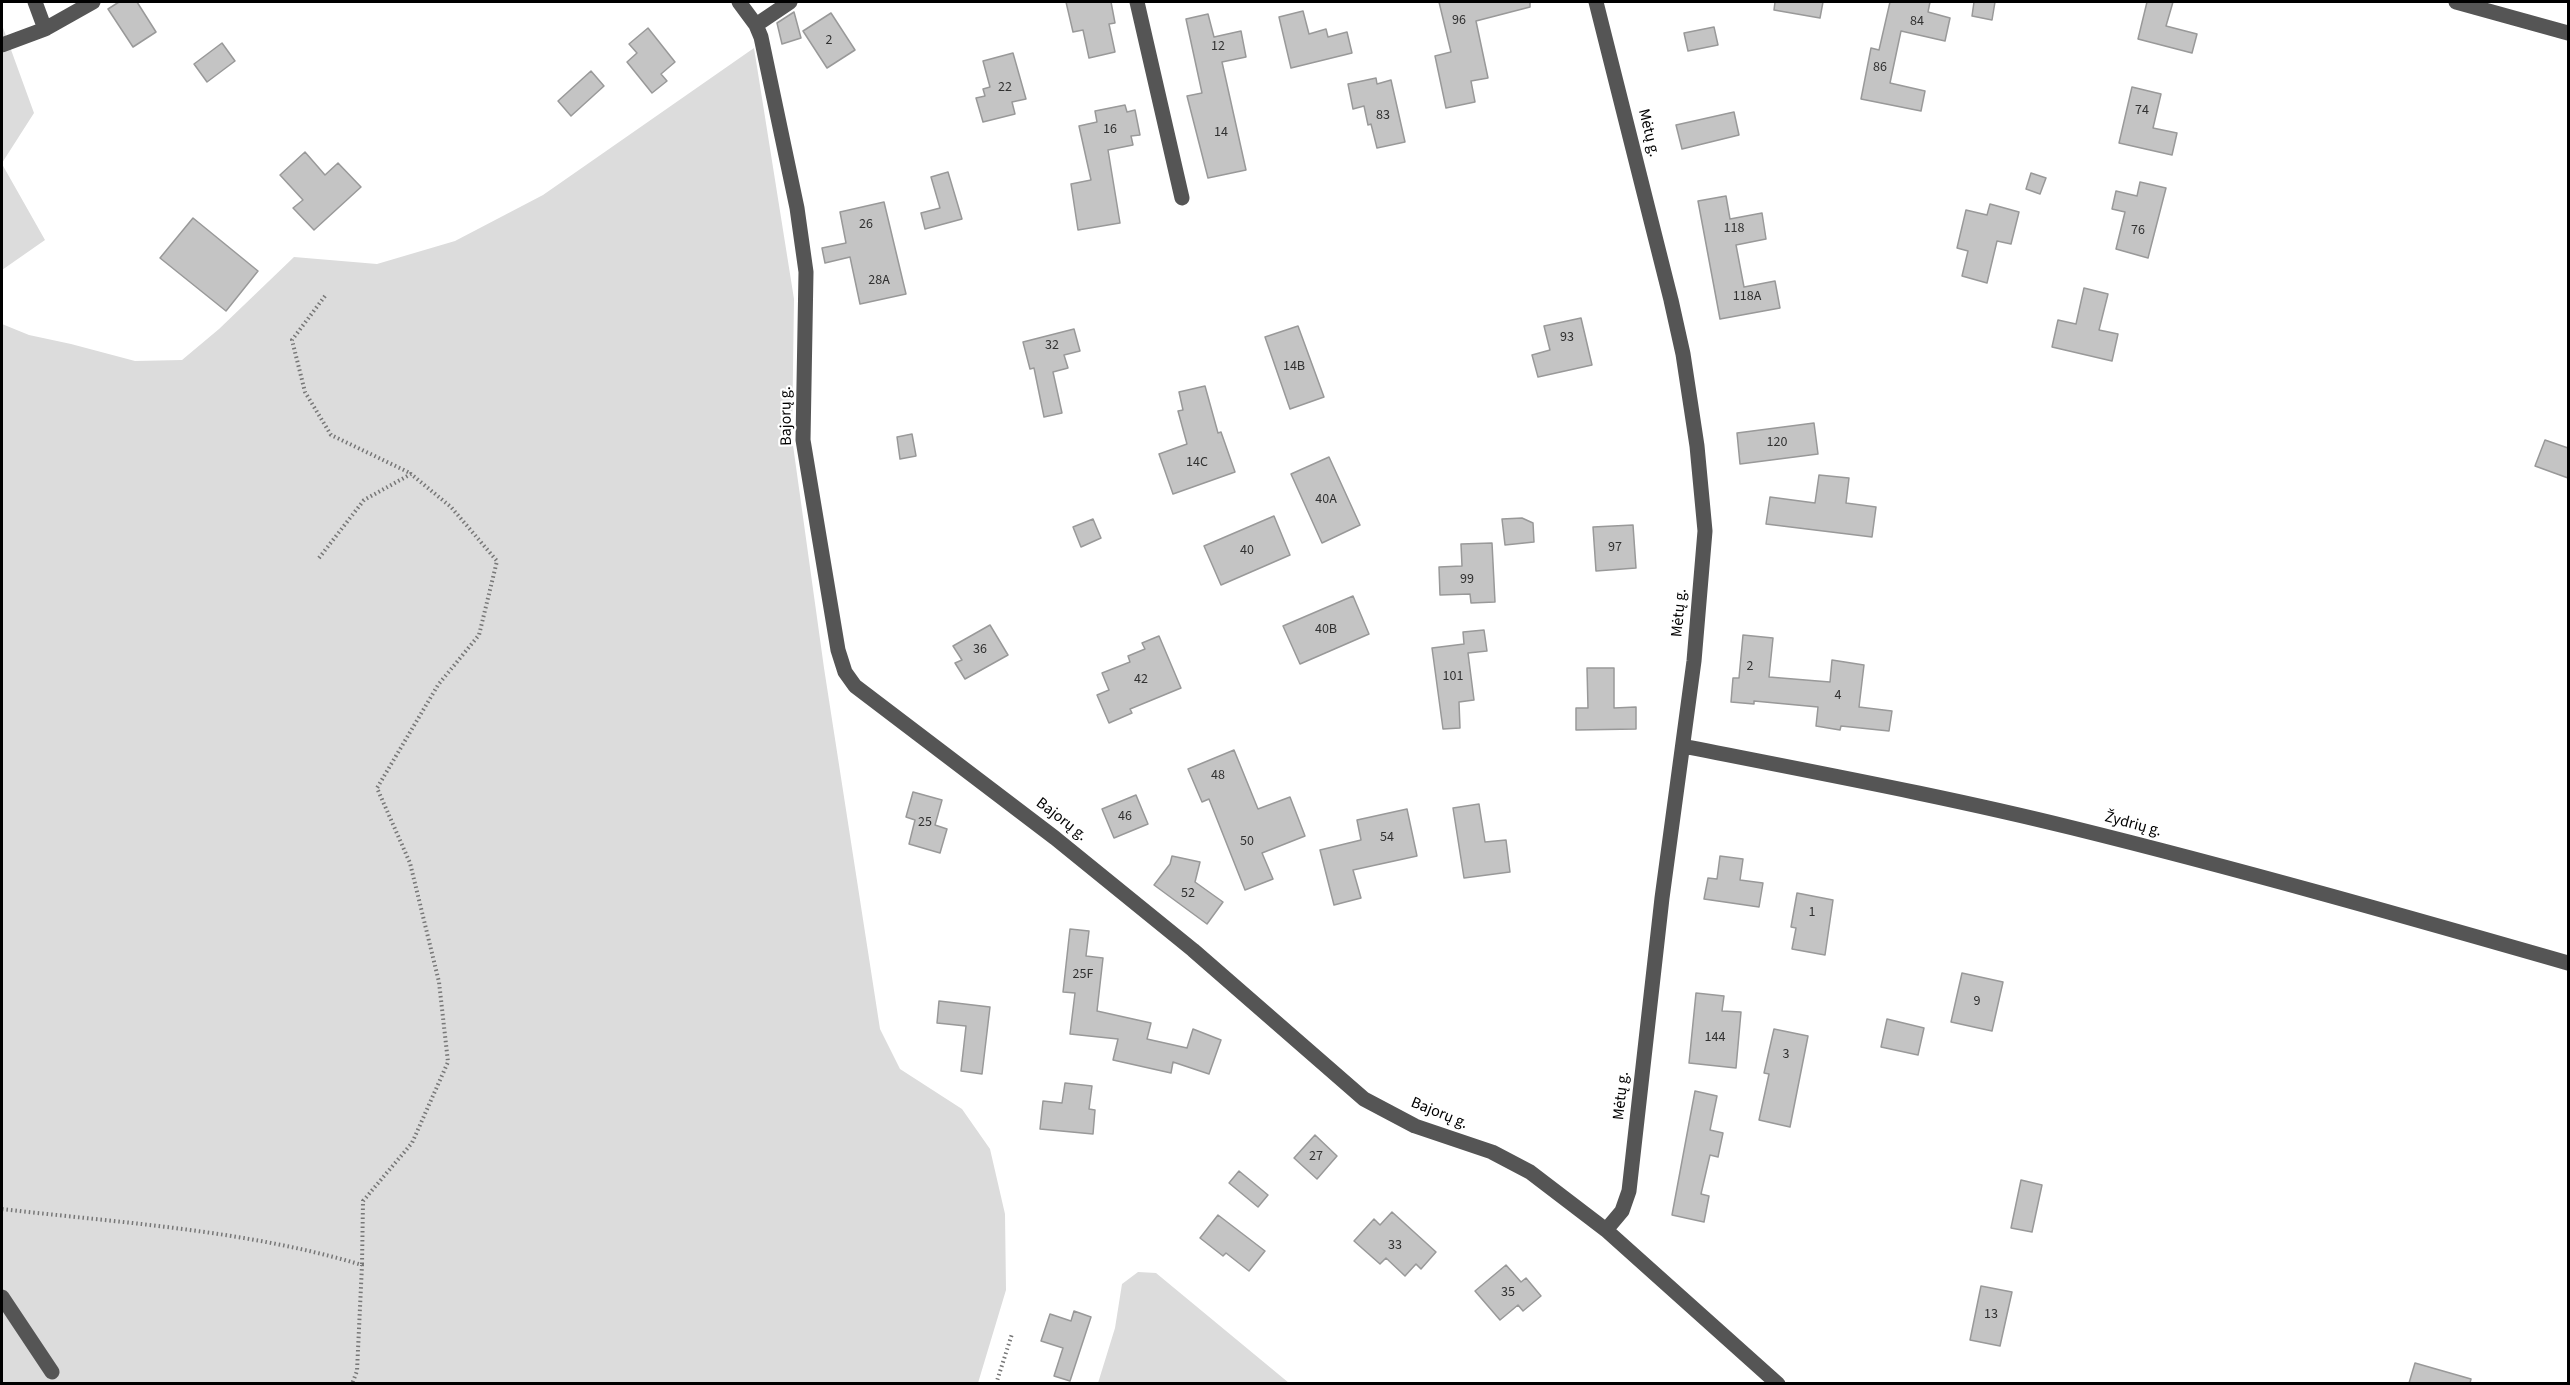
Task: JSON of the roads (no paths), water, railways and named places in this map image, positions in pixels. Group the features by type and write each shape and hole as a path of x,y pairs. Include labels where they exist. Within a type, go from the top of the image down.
{"street":[{"path":"35,2 45,29"},
{"path":"2,45 45,29 93,2"},
{"name":"Bajorų g.","path":"739,2 756,25 765,52 797,208 806,272 804,440 838,650 845,672 855,686 1024,813 1193,950 1364,1099 1415,1126 1492,1152 1530,1172 1606,1230 1778,1383"},
{"path":"756,25 790,2"},
{"path":"1137,2 1182,198"},
{"name":"Mėtų g.","path":"1596,2 1683,354 1697,446 1705,531 1694,661 1662,898 1629,1191 1622,1211 1606,1230"},
{"path":"2456,2 2568,33"},
{"name":"Žydrių g.","path":"1683,746 2072,827 2331,895 2568,963"},
{"path":"2,1297 52,1372"}]}
